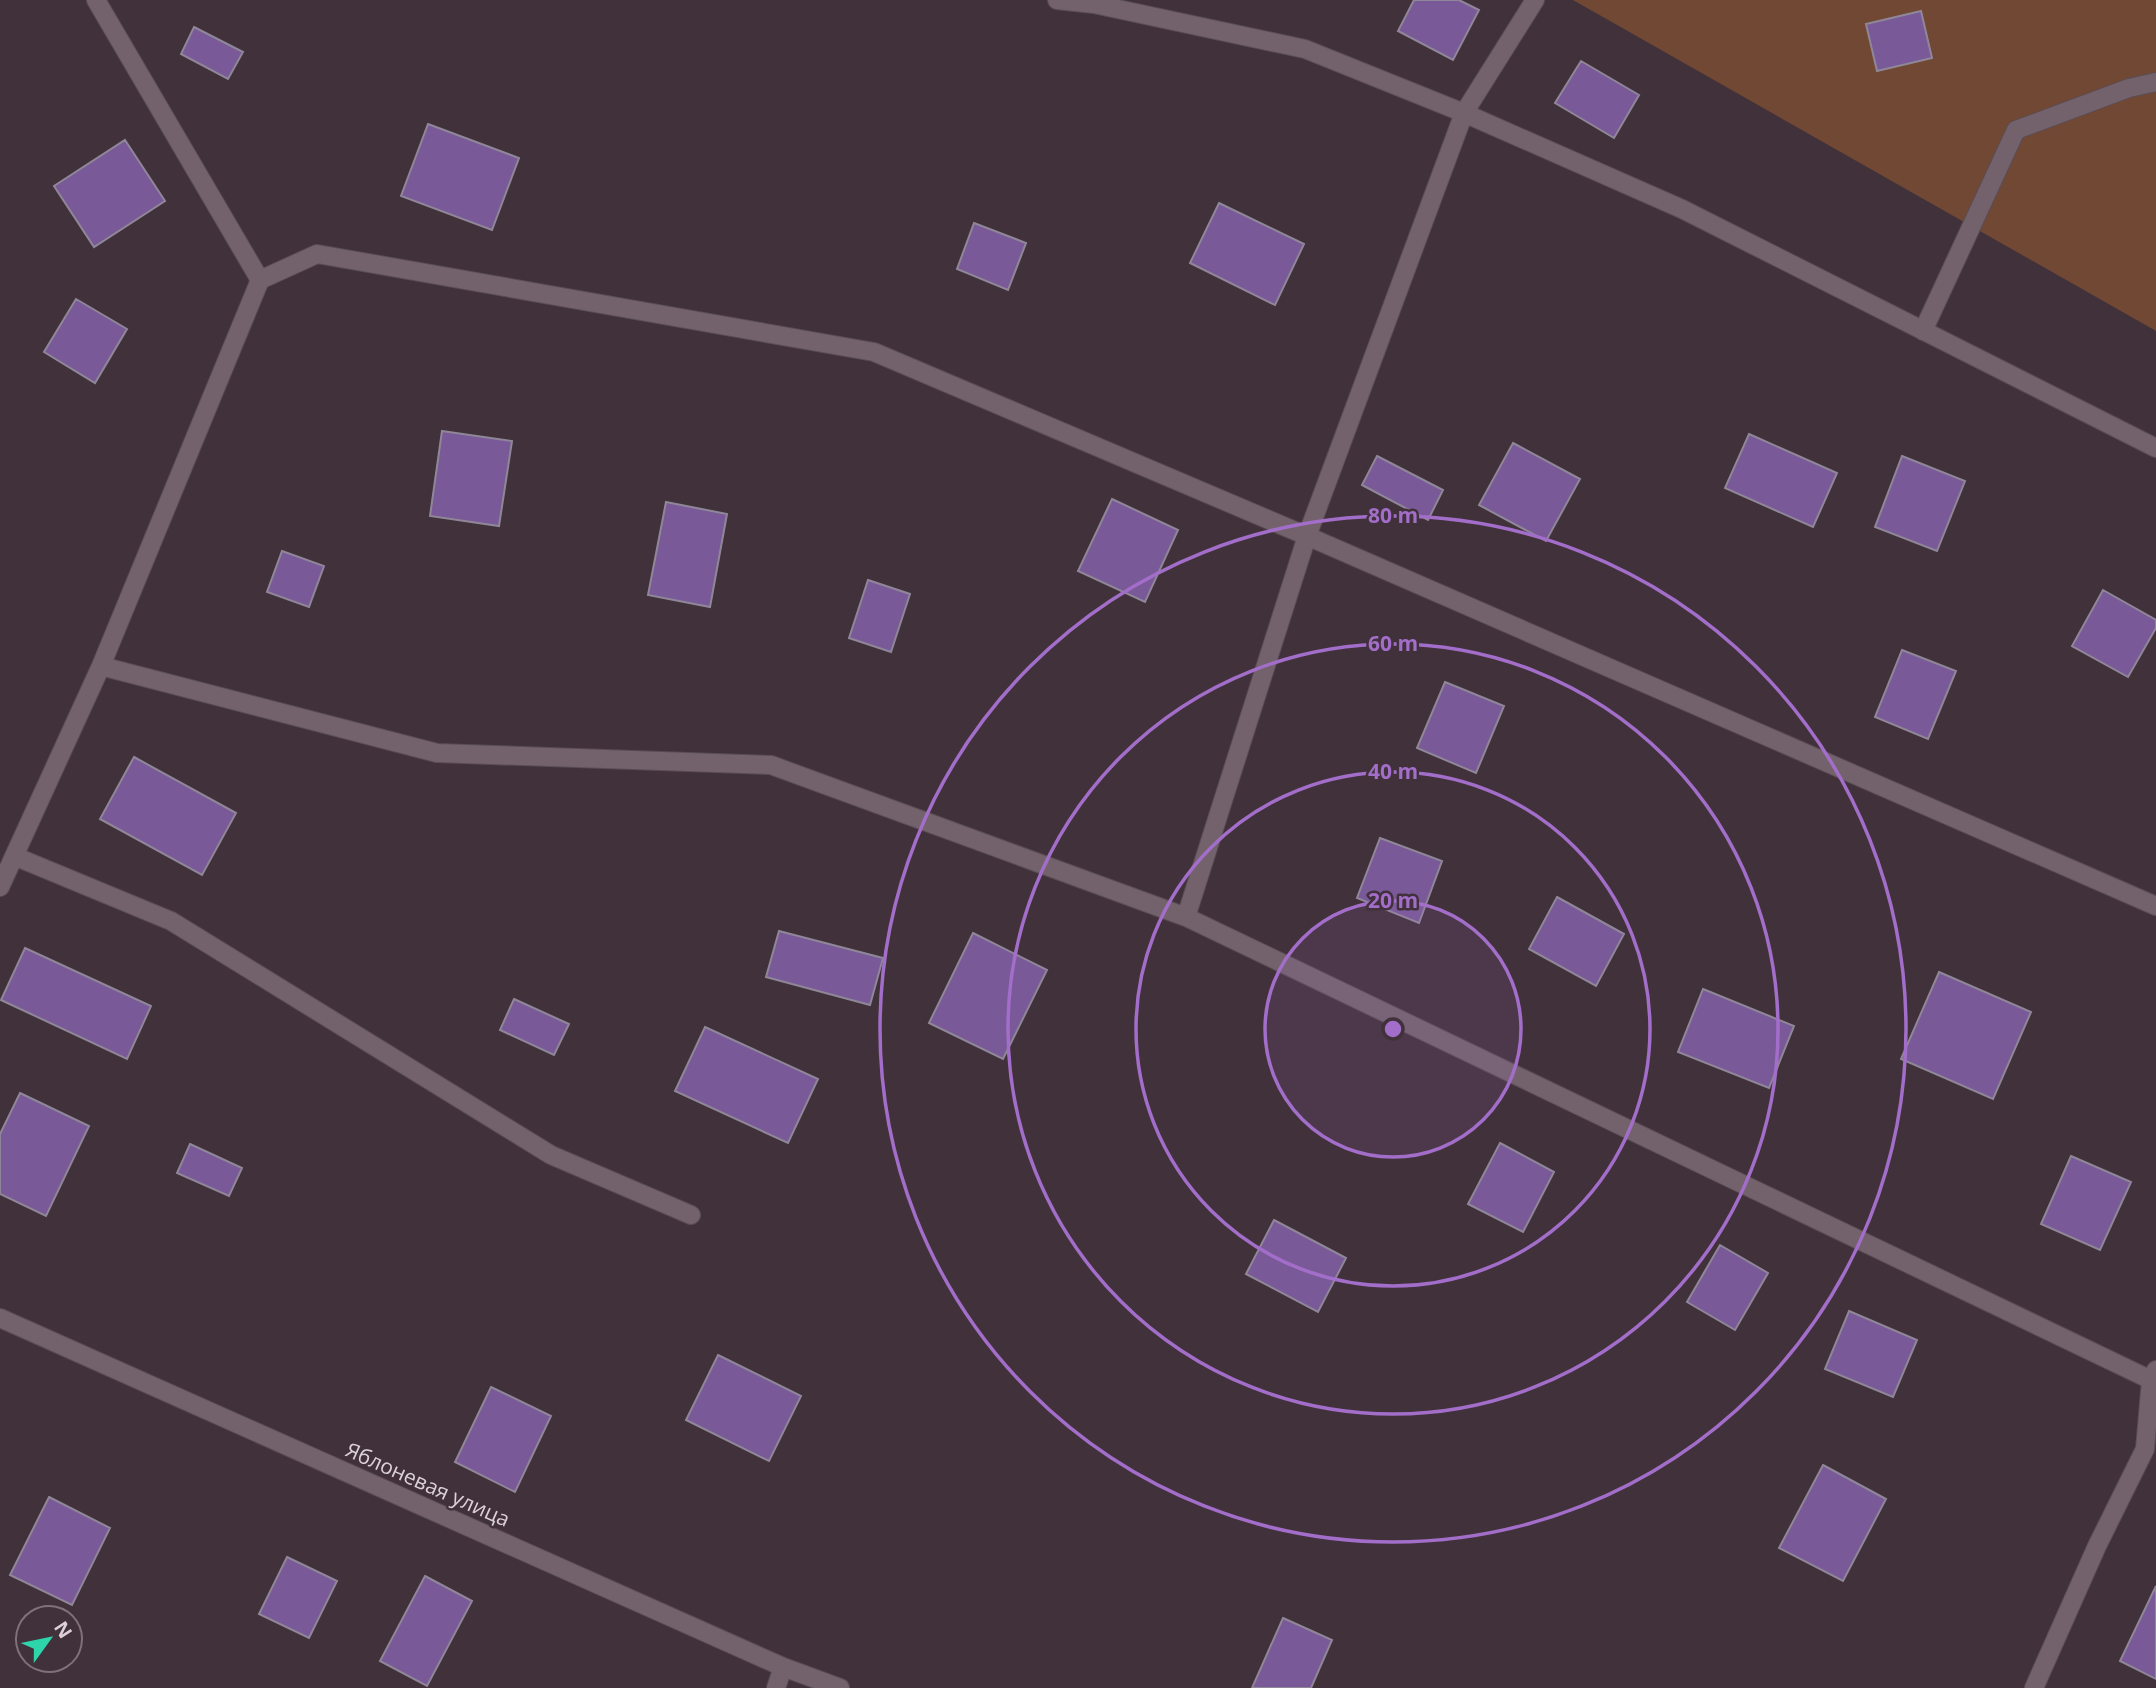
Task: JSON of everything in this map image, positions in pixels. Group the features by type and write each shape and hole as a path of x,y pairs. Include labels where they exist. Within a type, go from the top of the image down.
{"street":[{"path":"96,0 260,280"},
{"path":"1057,0 1094,4 1306,49 1464,113 1682,209 2156,448"},
{"path":"1186,917 1307,536 1464,113 1535,0"},
{"path":"1923,331 2016,130 2129,88 2156,82"},
{"path":"0,887 102,666 260,280 317,254 874,352 1307,536 2156,906"},
{"path":"102,666 437,753 771,765 1186,917 2153,1375 2150,1452 2097,1546 2034,1688"},
{"path":"14,856 171,921 551,1155 691,1214"},
{"name":"Яблоневая улица","path":"0,1318 783,1667 839,1688"},
{"path":"776,1688 783,1667"}],"shaded area":[{"path":"1573,0 2156,0 2156,331"}],"building":[{"path":"1414,0 1459,0 1479,10 1453,60 1398,31"},
{"path":"1921,11 1932,58 1877,71 1866,24"},
{"path":"194,27 243,52 228,79 181,54"},
{"path":"1581,61 1639,95 1614,138 1555,103"},
{"path":"428,124 519,158 492,230 401,196"},
{"path":"125,140 165,201 94,247 54,186"},
{"path":"1219,203 1304,244 1275,305 1190,263"},
{"path":"974,223 1026,243 1008,290 957,269"},
{"path":"76,299 127,329 95,383 44,352"},
{"path":"442,431 512,441 499,526 430,516"},
{"path":"1749,434 1837,473 1813,527 1725,488"},
{"path":"1513,443 1580,479 1546,541 1479,505"},
{"path":"1377,456 1443,490 1428,520 1362,485"},
{"path":"1902,456 1965,481 1937,551 1875,527"},
{"path":"1112,499 1178,530 1145,602 1078,571"},
{"path":"666,502 727,514 710,607 648,595"},
{"path":"282,551 324,566 309,607 267,592"},
{"path":"868,580 910,594 891,652 849,638"},
{"path":"2103,590 2156,620 2156,628 2128,677 2072,646"},
{"path":"1902,650 1956,671 1928,739 1875,717"},
{"path":"1445,682 1504,706 1476,773 1417,748"},
{"path":"134,757 236,813 202,875 100,819"},
{"path":"1380,838 1442,861 1419,923 1357,898"},
{"path":"1557,897 1624,934 1596,986 1529,949"},
{"path":"779,931 883,958 870,1005 766,977"},
{"path":"973,933 1047,970 1003,1059 929,1023"},
{"path":"25,948 151,1006 127,1059 1,1000"},
{"path":"1939,972 2031,1012 1993,1099 1901,1059"},
{"path":"1703,989 1794,1026 1769,1088 1678,1052"},
{"path":"514,999 569,1024 554,1055 500,1030"},
{"path":"705,1027 818,1079 788,1143 675,1091"},
{"path":"20,1093 89,1126 46,1216 0,1194 0,1134"},
{"path":"1500,1143 1554,1172 1523,1232 1468,1204"},
{"path":"190,1144 242,1168 229,1196 177,1173"},
{"path":"2071,1156 2131,1182 2100,1250 2041,1224"},
{"path":"1274,1220 1346,1258 1318,1312 1246,1274"},
{"path":"1720,1245 1768,1273 1735,1330 1687,1302"},
{"path":"1849,1311 1917,1340 1893,1397 1825,1369"},
{"path":"718,1355 801,1396 769,1461 686,1420"},
{"path":"491,1387 551,1416 515,1492 455,1462"},
{"path":"1823,1465 1886,1499 1843,1581 1779,1548"},
{"path":"49,1497 110,1528 72,1604 10,1575"},
{"path":"287,1557 337,1581 309,1638 259,1614"},
{"path":"425,1576 472,1601 427,1686 380,1661"},
{"path":"2156,1586 2156,1679 2120,1661"},
{"path":"1283,1618 1332,1640 1311,1688 1252,1688"}]}
